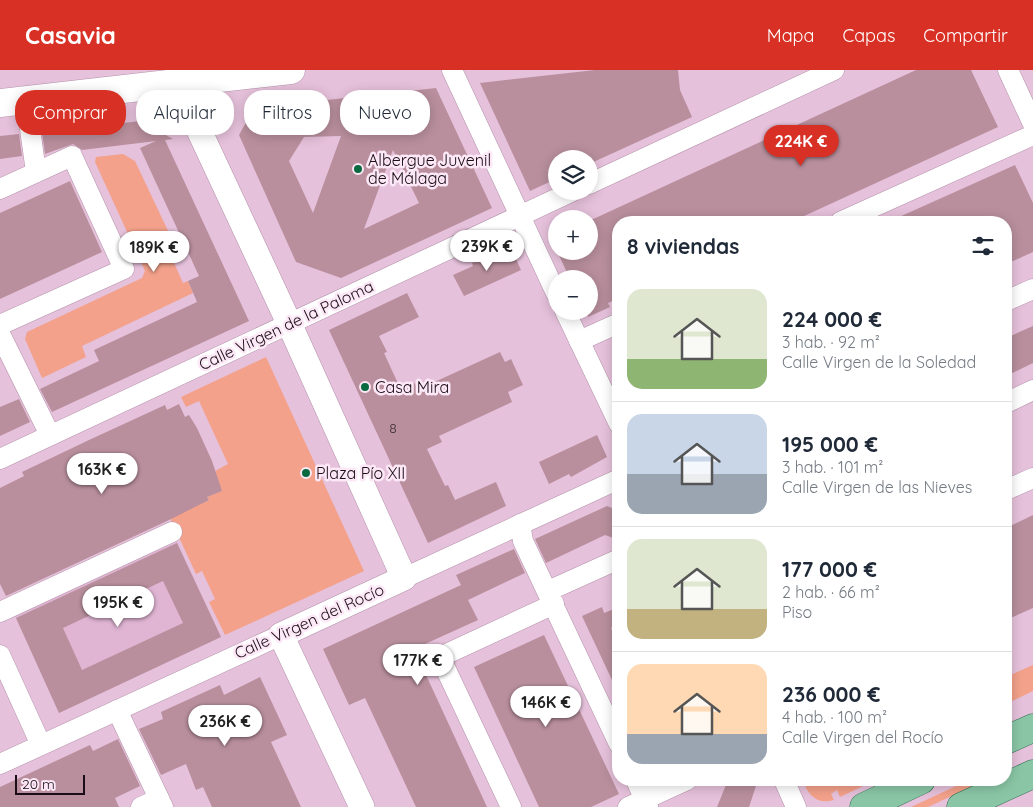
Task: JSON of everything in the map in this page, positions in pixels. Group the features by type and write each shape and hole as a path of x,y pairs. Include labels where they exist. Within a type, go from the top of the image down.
{"main road":[{"path":"13,101 186,76 291,70"},
{"path":"1012,737 1033,728"},
{"path":"1012,784 1033,774"},
{"path":"864,807 908,786"},
{"path":"962,807 1007,786"}],"street":[{"path":"452,70 548,276"},
{"path":"598,180 834,70"},
{"path":"1008,70 1033,124"},
{"path":"186,76 191,113 289,323 404,578"},
{"path":"13,101 36,172"},
{"path":"853,216 1033,134"},
{"path":"0,189 72,156 124,269 0,324"},
{"name":"Calle Virgen de la Paloma","path":"0,459 554,200"},
{"path":"1012,298 1033,289"},
{"path":"570,320 612,409"},
{"path":"580,341 612,326"},
{"path":"0,334 50,436"},
{"path":"1012,400 1033,390"},
{"path":"1012,487 1033,478"},
{"name":"Calle Virgen del Rocío","path":"0,764 612,482"},
{"path":"520,524 523,541 612,729"},
{"path":"0,612 172,532"},
{"path":"511,807 440,657 612,563"},
{"path":"281,635 362,807"},
{"path":"0,655 40,745"},
{"path":"117,710 161,803 141,807"},
{"path":"637,786 640,804 675,786"},
{"path":"787,786 796,807"}],"shaded area":[{"path":"123,154 135,161 178,252 171,256 183,283 188,281 193,293 82,346 86,357 42,378 25,339 27,332 142,278 145,271 95,162 96,157"},
{"path":"266,357 364,571 225,635 209,602 215,599 202,571 196,574 170,518 209,500 207,497 221,491 215,471 228,464 199,401 186,407 181,397"},
{"path":"177,542 221,637 59,713 15,616"},
{"path":"1033,665 1033,691 1012,701 1012,674"},
{"path":"805,786 863,786 840,797 837,790 831,794 834,800 828,801 814,798"},
{"path":"956,786 973,786 928,807 911,807"}],"building":[{"path":"595,70 678,70 680,90 692,117 598,160 598,150 548,150 548,183 530,191 480,83"},
{"path":"916,70 971,70 998,127 804,216 612,216 612,301 608,303 610,307 598,312 598,270 566,270 561,260 598,260 598,217"},
{"path":"436,88 492,208 341,278 296,262 239,135 244,126 244,135 330,135 330,100 340,99 340,135 430,135 430,90 418,90","holes":["341,136 313,213 289,161 304,137","393,150 419,203 364,229"]},
{"path":"136,122 136,135 166,135 173,139 165,140 249,321 52,412 40,389 99,361 94,350 197,302 188,281 199,276 140,148 156,141 82,150 73,144 45,154 42,135 126,135 126,123"},
{"path":"19,135 22,156 0,159 0,136"},
{"path":"1015,165 1033,203 1033,252 1012,261 1012,216 901,216"},
{"path":"70,181 102,252 0,299 0,213"},
{"path":"511,248 521,270 464,296 453,275 473,266 472,263"},
{"path":"407,293 419,317 379,336 387,352 384,353 401,390 415,383 417,390 500,352 505,362 511,359 523,385 508,392 512,402 439,436 442,442 427,449 445,486 448,485 455,500 496,482 506,506 428,543 329,330"},
{"path":"1033,326 1033,363 1012,373 1012,335"},
{"path":"19,399 30,422 0,436 0,407"},
{"path":"179,404 185,417 189,415 197,428 212,461 222,491 207,497 209,500 167,521 6,596 0,584 0,488 24,476 22,472 89,440 165,405 167,410"},
{"path":"597,435 607,457 571,477 569,474 549,484 539,462"},
{"path":"607,506 612,508 612,538 605,535 546,563 535,539"},
{"path":"1033,515 1033,608 1012,617 1012,525"},
{"path":"177,543 221,637 59,713 16,618","holes":["163,581 183,623 82,670 63,628"]},
{"path":"514,549 525,573 468,600 478,620 414,649 487,807 416,807 365,698 349,705 323,649 461,585 456,575"},
{"path":"602,607 604,613 612,610 612,680 582,616"},
{"path":"544,635 612,779 612,786 615,786 619,794 591,807 539,807 474,667"},
{"path":"260,677 287,735 271,742 301,807 212,807 203,787 196,790 186,764 161,775 139,729 163,719 161,712 220,685 224,695"},
{"path":"118,739 140,786 115,798 119,807 0,807 0,787 90,745 93,751"},
{"path":"726,786 756,786 749,807 717,807"}],"place":[{"name":"Albergue Juvenil de Málaga","path":"358,169"},
{"name":"Casa Mira","path":"365,387"},
{"name":"Plaza Pío XII","path":"306,473"}]}
